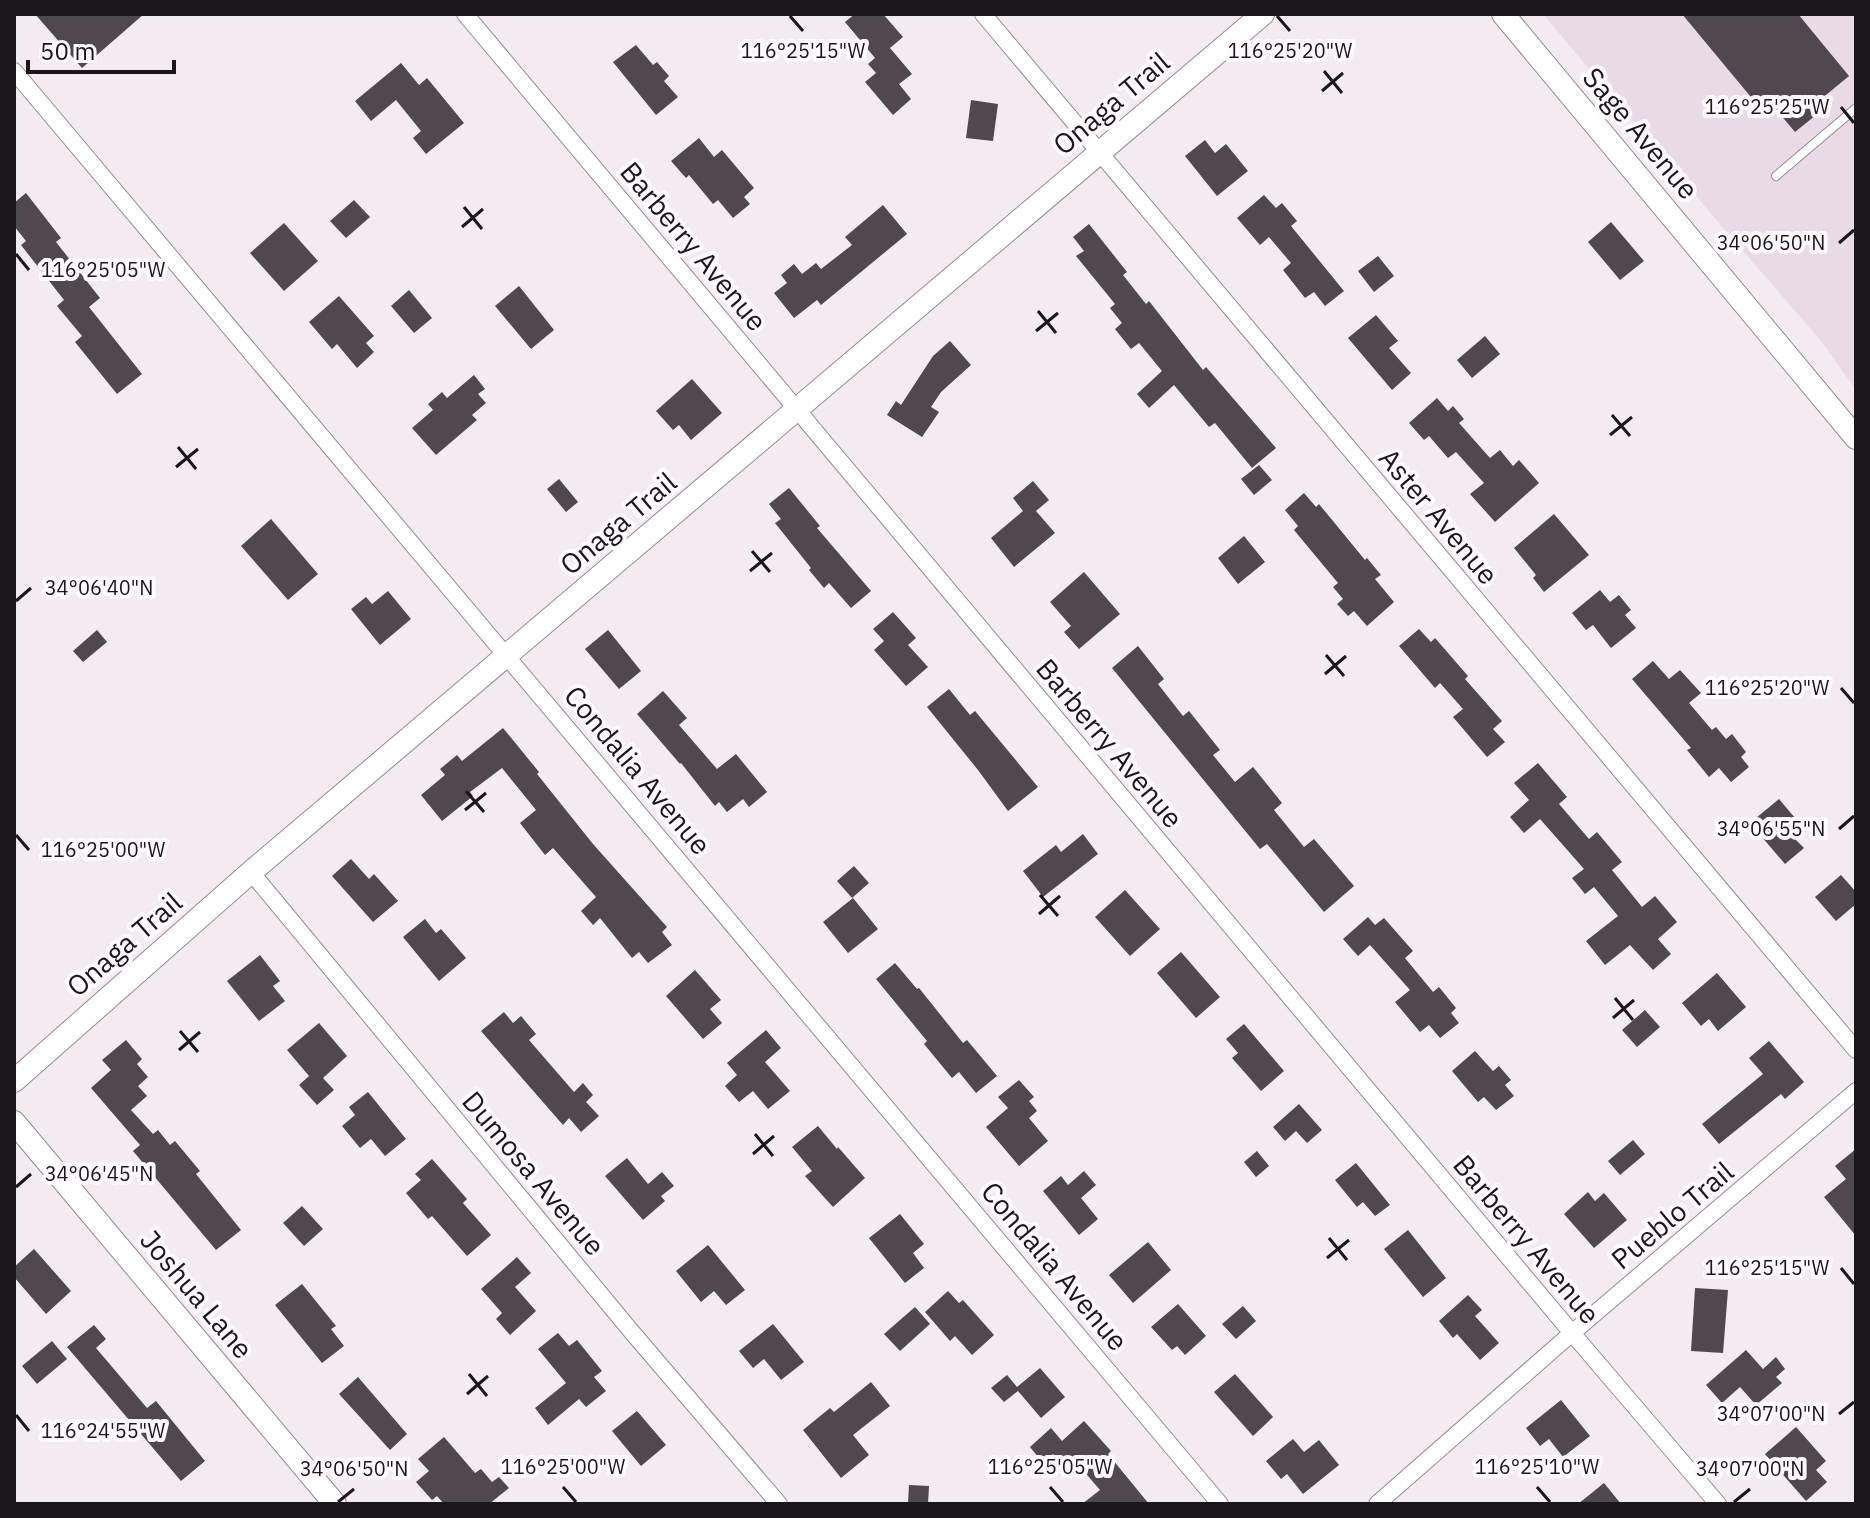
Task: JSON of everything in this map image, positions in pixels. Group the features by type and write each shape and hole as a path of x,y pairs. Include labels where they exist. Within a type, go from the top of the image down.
{"street":[{"name":"Barberry Avenue","path":"465,14 1718,1504"},
{"name":"Aster Avenue","path":"983,14 1856,1050"},
{"name":"Onaga Trail","path":"14,1081 251,872 1263,14"},
{"name":"Sage Avenue","path":"1503,14 1856,438"},
{"name":"Condalia Avenue","path":"14,71 1220,1504"},
{"name":"Dumosa Avenue","path":"251,872 631,1331 779,1504"},
{"name":"Pueblo Trail","path":"1377,1504 1856,1091"},
{"name":"Joshua Lane","path":"14,1122 335,1504"}],"lane":[{"path":"1776,176 1856,108"}],"shaded area":[{"path":"1543,14 1856,14 1856,390 1821,341"}],"building":[{"path":"35,14 144,14 82,68"},
{"path":"855,14 883,14 903,37 890,48 912,74 899,84 911,99 893,115 865,82 876,73 868,64 875,58 845,22"},
{"path":"1682,14 1798,14 1849,76 1815,104 1821,111 1795,132 1774,107 1765,114"},
{"path":"636,45 653,65 657,62 669,76 664,81 678,97 656,115 613,62"},
{"path":"401,63 419,85 427,78 464,123 426,154 413,138 421,131 396,100 371,121 355,101"},
{"path":"971,100 998,104 993,141 966,138"},
{"path":"699,138 714,157 722,150 754,188 744,197 750,204 733,218 718,200 713,204 689,175 686,178 671,161"},
{"path":"1205,140 1215,153 1226,144 1248,171 1217,196 1185,156"},
{"path":"26,193 61,238 56,242 100,298 89,307 142,374 117,394 75,342 82,336 57,306 64,300 21,245 26,241 14,226 14,203"},
{"path":"1264,195 1276,208 1282,203 1297,221 1291,226 1344,291 1325,306 1314,292 1305,298 1283,270 1291,263 1269,237 1260,245 1237,218"},
{"path":"354,200 370,217 346,238 330,221"},
{"path":"883,205 907,234 821,305 817,300 794,318 774,293 787,283 781,275 794,264 802,274 816,263 821,269 852,245 845,237"},
{"path":"1611,222 1644,261 1620,280 1588,242"},
{"path":"284,223 318,261 284,291 250,253"},
{"path":"1089,224 1127,272 1123,275 1146,304 1149,301 1203,370 1206,367 1276,448 1252,468 1215,423 1209,427 1174,385 1149,408 1137,394 1162,371 1139,343 1131,349 1115,329 1122,323 1110,308 1115,304 1076,256 1084,251 1073,237"},
{"path":"1378,256 1394,276 1374,292 1358,271"},
{"path":"519,286 554,330 531,349 495,306"},
{"path":"409,290 432,318 414,333 391,306"},
{"path":"339,296 374,336 366,343 374,352 357,368 337,344 332,349 309,322"},
{"path":"1376,315 1398,341 1389,348 1411,373 1392,390 1348,338"},
{"path":"1485,336 1500,354 1472,378 1457,360"},
{"path":"950,341 971,365 941,392 931,407 939,412 922,437 887,415 896,401 901,405 933,356"},
{"path":"474,375 485,389 478,394 486,403 472,415 477,420 436,455 412,428 433,410 428,404 442,392 447,398"},
{"path":"692,379 722,413 691,440 679,425 673,430 656,411"},
{"path":"1437,398 1448,411 1453,406 1464,419 1459,423 1490,458 1500,450 1513,466 1519,460 1539,483 1495,522 1470,494 1484,483 1456,452 1448,458 1429,436 1424,440 1409,423"},
{"path":"1259,465 1272,480 1254,495 1241,479"},
{"path":"559,479 578,502 566,512 547,489"},
{"path":"1033,481 1049,500 1036,511 1055,533 1014,567 991,538 1023,511 1013,498"},
{"path":"789,488 820,526 817,528 871,591 851,608 829,583 824,588 775,523 781,519 769,504"},
{"path":"1304,493 1316,507 1319,504 1365,560 1367,558 1381,575 1375,579 1394,602 1367,626 1354,611 1348,616 1337,604 1343,599 1333,587 1338,583 1294,530 1298,526 1285,510"},
{"path":"1554,514 1589,555 1544,592 1533,578 1536,575 1514,548"},
{"path":"271,519 318,574 288,600 241,546"},
{"path":"1244,536 1265,562 1238,584 1218,558"},
{"path":"1084,572 1120,614 1079,649 1064,632 1071,626 1050,602"},
{"path":"1600,590 1610,602 1619,595 1631,610 1625,615 1636,628 1611,648 1593,625 1586,630 1572,613"},
{"path":"388,591 411,619 380,645 351,609 366,597 372,604"},
{"path":"893,612 916,638 908,645 928,667 906,686 874,650 884,641 873,629"},
{"path":"1419,629 1431,642 1435,638 1468,676 1465,679 1502,721 1493,729 1505,742 1487,757 1453,717 1463,709 1440,683 1435,688 1399,646"},
{"path":"97,630 107,642 83,662 73,651"},
{"path":"608,630 641,671 619,689 585,649"},
{"path":"1138,646 1164,679 1158,684 1183,716 1189,711 1220,750 1213,755 1235,782 1253,767 1282,803 1274,810 1304,847 1314,839 1354,886 1324,912 1267,844 1260,849 1112,668"},
{"path":"1653,661 1669,679 1680,670 1701,693 1689,703 1712,730 1716,727 1726,739 1732,734 1746,752 1741,757 1749,767 1731,782 1719,768 1709,777 1687,750 1691,748 1632,679"},
{"path":"949,689 970,715 975,711 1038,787 1008,811 927,707"},
{"path":"663,691 687,718 679,725 717,769 736,754 767,792 749,807 743,799 727,812 719,802 715,806 637,714"},
{"path":"503,728 593,844 667,927 662,932 672,945 648,963 639,952 632,958 600,918 593,925 581,911 596,897 553,848 545,855 520,823 536,810 502,768 470,792 473,796 442,821 421,795 445,775 440,769 457,755 462,761"},
{"path":"1538,763 1567,797 1559,804 1589,839 1597,832 1622,862 1612,870 1642,907 1655,896 1677,922 1658,939 1671,954 1653,970 1630,945 1605,965 1586,941 1618,916 1594,887 1585,894 1572,878 1584,869 1540,819 1524,833 1510,817 1529,800 1514,783"},
{"path":"1779,799 1806,831 1796,840 1804,848 1785,864 1750,823"},
{"path":"1083,834 1098,854 1043,897 1023,871 1056,845 1061,852"},
{"path":"351,859 369,879 374,874 398,901 373,922 332,876"},
{"path":"854,866 869,883 852,898 837,881"},
{"path":"1841,875 1856,892 1856,904 1836,921 1815,897"},
{"path":"1125,890 1160,929 1130,956 1095,917"},
{"path":"853,898 878,929 848,953 823,922"},
{"path":"1368,917 1375,925 1384,918 1413,951 1405,958 1433,992 1439,987 1456,1008 1451,1013 1459,1023 1440,1038 1429,1025 1420,1032 1395,1002 1410,990 1370,945 1358,956 1343,939"},
{"path":"425,919 436,933 441,929 466,958 439,981 403,937"},
{"path":"1181,952 1220,997 1196,1018 1157,973"},
{"path":"260,955 280,981 273,986 285,1001 259,1021 227,981"},
{"path":"895,963 963,1043 967,1040 997,1076 976,1093 959,1072 952,1078 924,1044 927,1041 876,979"},
{"path":"695,970 721,1000 710,1009 722,1023 703,1039 666,996"},
{"path":"1717,973 1746,1007 1718,1031 1709,1019 1701,1026 1682,1003"},
{"path":"1645,1010 1660,1027 1637,1047 1622,1030"},
{"path":"504,1012 513,1023 521,1016 536,1034 529,1040 574,1092 583,1083 593,1095 586,1102 599,1116 581,1132 569,1118 563,1125 481,1031"},
{"path":"319,1023 347,1056 323,1078 334,1090 317,1105 299,1085 309,1076 287,1050"},
{"path":"1244,1024 1284,1071 1261,1091 1232,1058 1238,1053 1226,1039"},
{"path":"766,1030 781,1048 765,1062 790,1091 768,1109 753,1091 739,1102 725,1086 737,1075 727,1063"},
{"path":"126,1040 142,1059 137,1064 148,1077 138,1086 147,1096 131,1110 153,1134 158,1130 170,1145 175,1141 200,1171 196,1174 241,1230 216,1250 133,1151 140,1145 91,1088 111,1070 102,1060"},
{"path":"1769,1041 1804,1082 1785,1099 1781,1094 1719,1144 1702,1124 1763,1074 1749,1058"},
{"path":"1475,1051 1493,1071 1499,1066 1511,1080 1505,1085 1514,1096 1496,1110 1484,1097 1478,1102 1452,1071"},
{"path":"1019,1080 1034,1097 1029,1101 1037,1111 1029,1118 1048,1141 1019,1166 986,1127 1008,1108 998,1097"},
{"path":"368,1092 406,1139 385,1156 371,1139 360,1148 342,1126 355,1115 349,1107"},
{"path":"1299,1104 1322,1130 1307,1143 1296,1131 1285,1141 1273,1127"},
{"path":"818,1126 865,1178 833,1207 805,1176 812,1171 792,1147"},
{"path":"1633,1140 1645,1154 1620,1175 1608,1161"},
{"path":"1856,1149 1856,1236 1824,1197 1846,1179 1835,1166"},
{"path":"1257,1151 1269,1166 1256,1177 1244,1162"},
{"path":"627,1158 648,1184 662,1172 674,1186 661,1196 665,1201 643,1220 605,1176"},
{"path":"432,1159 467,1199 463,1203 491,1235 467,1256 432,1216 428,1219 406,1193 421,1180 415,1174"},
{"path":"1356,1163 1390,1205 1375,1216 1363,1202 1357,1207 1335,1180"},
{"path":"1084,1171 1096,1185 1081,1198 1098,1219 1079,1235 1043,1191 1061,1176 1068,1185"},
{"path":"1588,1192 1595,1201 1604,1193 1627,1220 1594,1248 1564,1214"},
{"path":"302,1206 323,1229 304,1246 283,1223"},
{"path":"900,1214 924,1244 913,1253 924,1268 905,1283 869,1238"},
{"path":"1408,1230 1446,1278 1423,1297 1384,1249"},
{"path":"1148,1242 1171,1270 1133,1303 1109,1275"},
{"path":"708,1245 745,1290 726,1305 714,1291 701,1302 676,1271"},
{"path":"34,1249 71,1291 46,1314 14,1277 14,1267"},
{"path":"517,1257 531,1273 515,1287 536,1311 510,1335 496,1319 502,1313 481,1289"},
{"path":"302,1284 336,1326 331,1329 344,1346 322,1363 275,1305"},
{"path":"1695,1288 1728,1290 1723,1353 1691,1351"},
{"path":"948,1291 959,1303 963,1300 994,1335 972,1355 955,1336 950,1341 925,1312"},
{"path":"1468,1295 1482,1310 1475,1316 1499,1343 1480,1360 1457,1334 1453,1338 1439,1321"},
{"path":"1178,1304 1206,1336 1185,1355 1177,1346 1172,1350 1151,1327"},
{"path":"1243,1306 1256,1321 1236,1339 1222,1324"},
{"path":"915,1307 930,1324 900,1351 884,1334"},
{"path":"773,1324 804,1362 781,1380 764,1359 753,1368 739,1351"},
{"path":"94,1325 106,1339 96,1348 147,1408 156,1401 205,1461 181,1481 67,1347"},
{"path":"558,1333 569,1346 577,1340 602,1371 594,1377 606,1391 586,1407 579,1399 548,1425 535,1408 566,1383 538,1349"},
{"path":"52,1341 67,1359 37,1384 22,1366"},
{"path":"1746,1350 1763,1369 1776,1357 1785,1369 1776,1377 1782,1383 1756,1405 1740,1387 1722,1403 1706,1385"},
{"path":"1040,1368 1065,1397 1041,1418 1018,1391 1004,1402 991,1388 1007,1375 1017,1387"},
{"path":"1235,1374 1273,1417 1253,1436 1214,1392"},
{"path":"358,1377 407,1434 390,1450 339,1394"},
{"path":"871,1382 890,1406 853,1435 869,1455 841,1478 803,1430 830,1408 834,1412"},
{"path":"1561,1400 1590,1436 1563,1457 1549,1439 1540,1446 1526,1428"},
{"path":"637,1411 666,1445 641,1466 612,1431"},
{"path":"1084,1421 1111,1451 1108,1454 1149,1504 1082,1504 1100,1490 1076,1462 1067,1470 1053,1454 1043,1463 1030,1447 1051,1428 1062,1441"},
{"path":"1796,1427 1826,1461 1816,1470 1827,1482 1806,1501 1765,1454"},
{"path":"444,1437 475,1473 481,1469 492,1482 499,1477 509,1488 489,1504 444,1504 437,1496 432,1500 416,1482 429,1471 418,1459"},
{"path":"1293,1439 1304,1452 1319,1440 1339,1465 1303,1494 1287,1474 1281,1479 1266,1461"},
{"path":"1604,1483 1621,1504 1578,1504"},
{"path":"909,1485 929,1486 928,1504 908,1504"}]}
